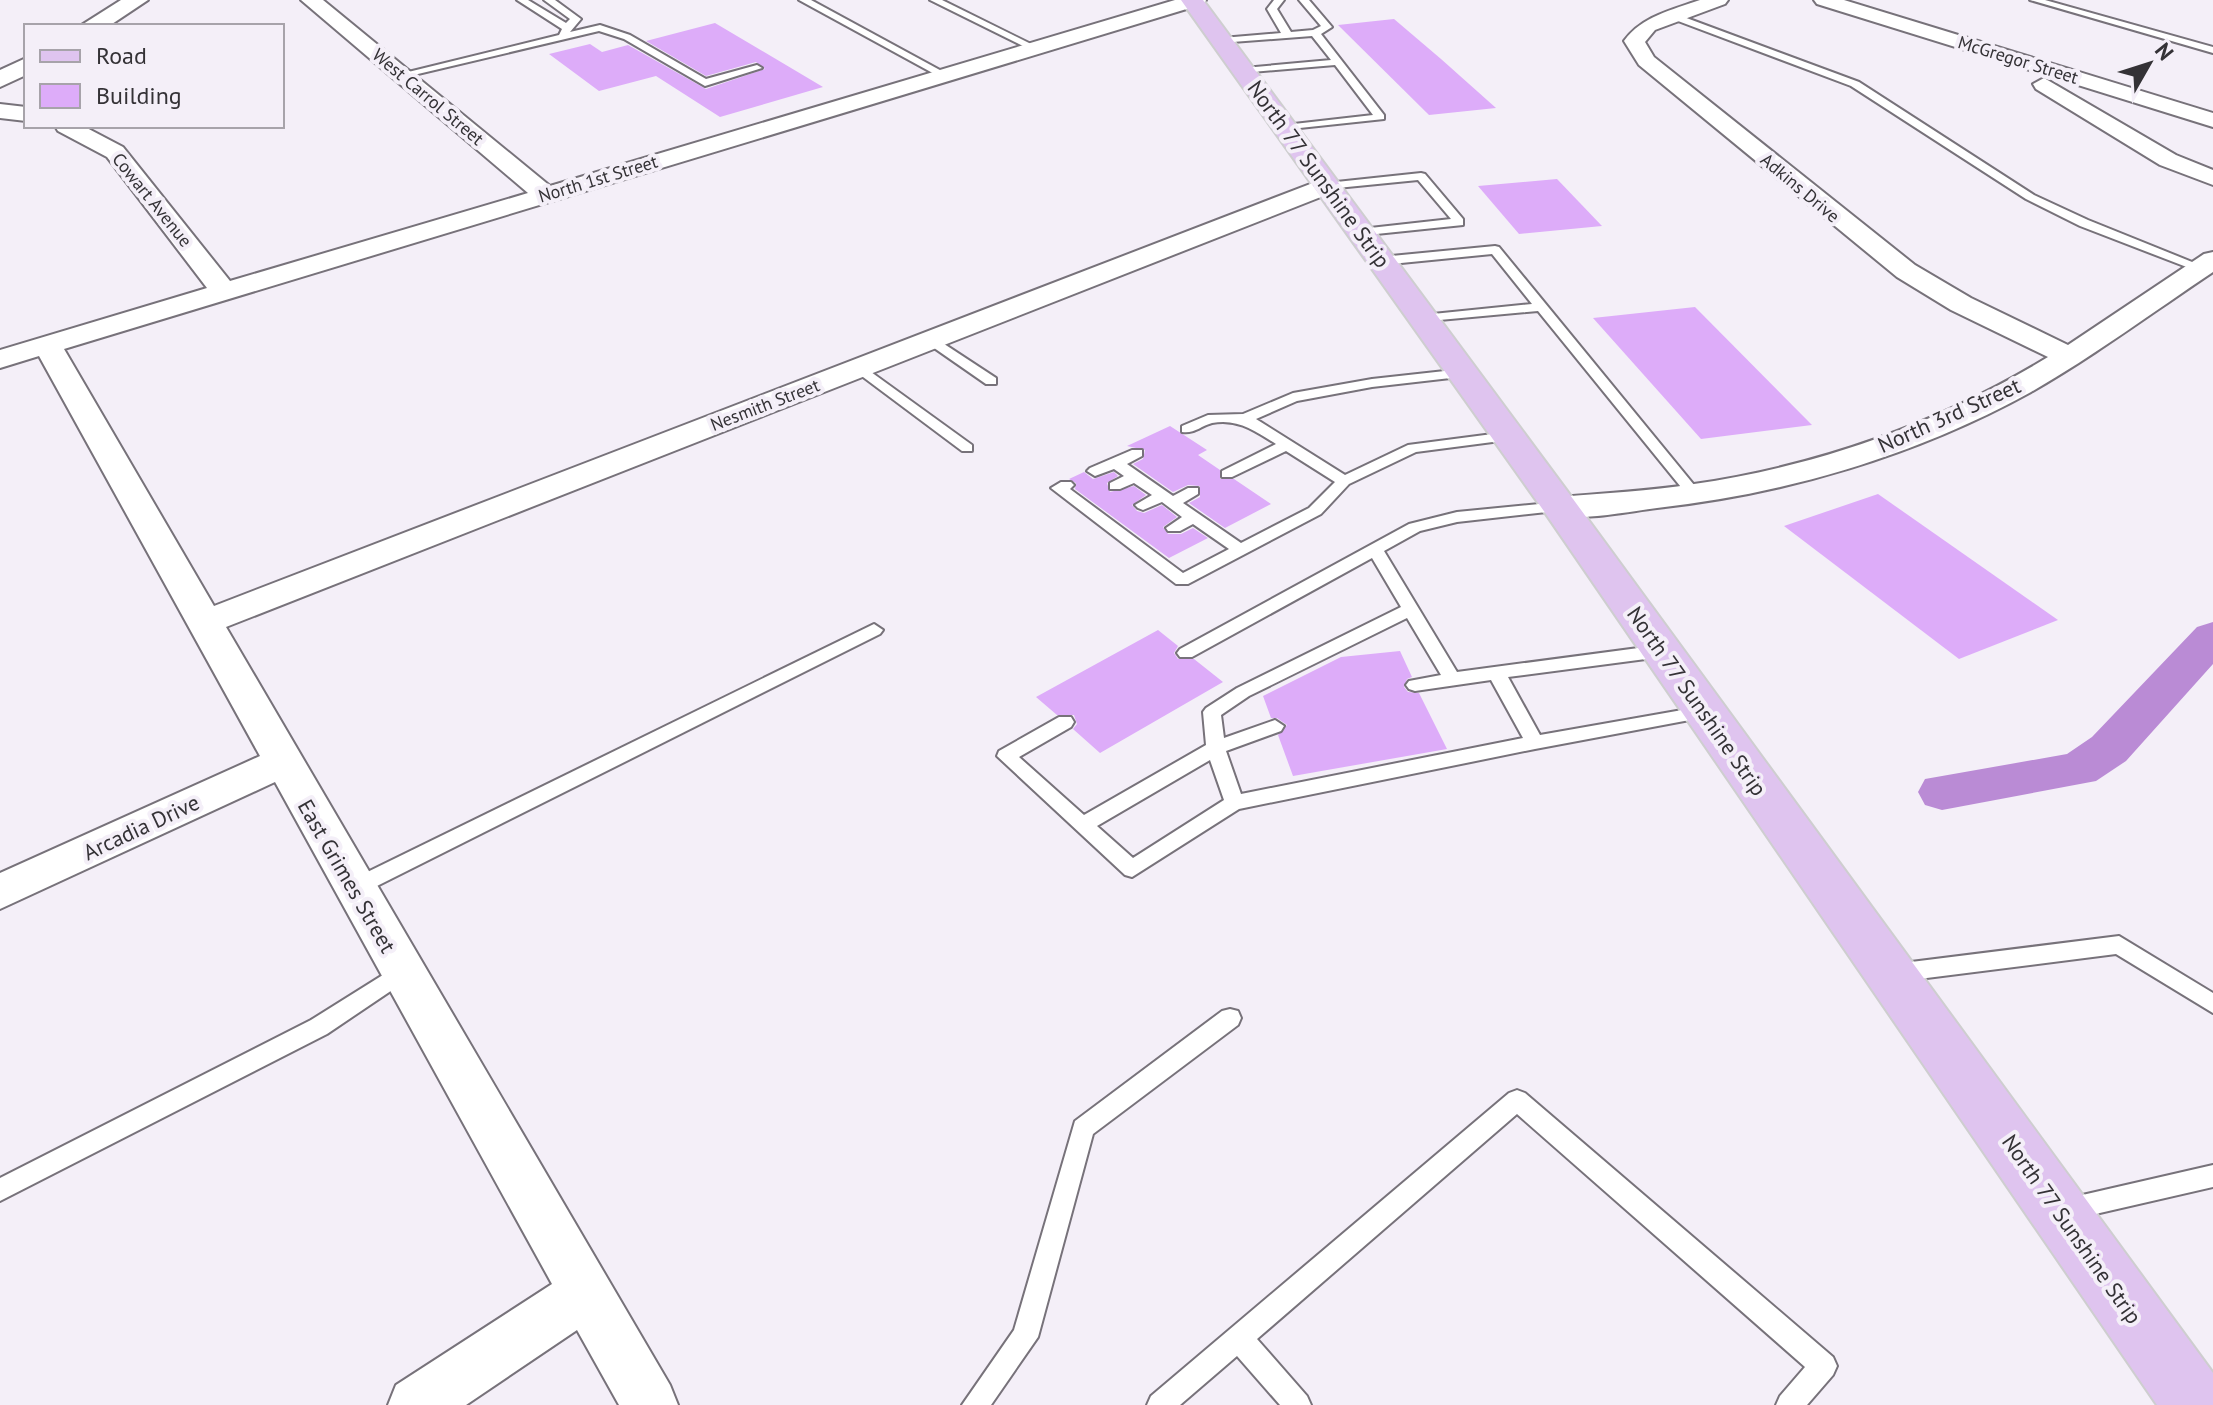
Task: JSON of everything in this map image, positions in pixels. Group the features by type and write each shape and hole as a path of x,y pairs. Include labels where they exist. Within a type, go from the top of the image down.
{"main road":[{"name":"North 77 Sunshine Strip","path":"1194,0 1560,507 2058,1211 2199,1397"}],"street":[{"path":"95,24 137,0"},
{"name":"West Carrol Street","path":"311,0 545,194"},
{"name":"North 1st Street","path":"0,359 1194,0"},
{"name":"Adkins Drive","path":"1718,0 1648,26 1634,41 1646,61 1853,232 1906,271 1971,310 2068,356"},
{"name":"McGregor Street","path":"1824,0 2213,120"},
{"path":"1982,49 2089,109 2168,160 2213,178"},
{"path":"0,80 24,66"},
{"path":"0,111 24,114"},
{"name":"Cowart Avenue","path":"70,128 115,152 224,292"},
{"name":"Nesmith Street","path":"203,623 1327,186"},
{"name":"North 3rd Street","path":"1560,507 1694,494 1807,469 1901,441 1994,399 2068,356 2207,264"},
{"name":"East Grimes Street","path":"47,345 584,1294 650,1405"},
{"name":"Arcadia Drive","path":"0,892 282,762"},
{"path":"416,1405 584,1294"}],"lane":[{"path":"522,0 565,32"},
{"path":"549,0 576,19 565,32"},
{"path":"804,0 944,75"},
{"path":"935,0 1034,48"},
{"path":"1279,0 1272,9 1288,36"},
{"path":"1233,56 1288,36 1315,33 1327,27 1310,12 1304,0"},
{"path":"2035,0 2213,50"},
{"path":"1673,16 1855,84 2030,197 2084,223 2207,264"},
{"path":"401,75 565,32 600,28 627,37 705,83 757,68"},
{"path":"1285,128 1380,117 1315,33"},
{"path":"1233,56 1338,62"},
{"path":"1327,186 1421,176 1459,222 1371,247"},
{"path":"1371,247 1495,250 1694,494"},
{"path":"1423,319 1541,307"},
{"path":"932,340 991,381"},
{"path":"860,368 967,448"},
{"path":"1187,429 1208,419 1245,418 1293,397 1372,383 1463,373"},
{"path":"1245,418 1344,481"},
{"path":"1066,485 1059,488 1111,522 1182,580 1315,511 1344,481 1413,448 1508,436"},
{"path":"1227,474 1286,445"},
{"path":"1095,471 1137,453"},
{"path":"1116,463 1240,550"},
{"path":"1115,486 1136,476"},
{"path":"1143,505 1193,491"},
{"path":"1186,653 1415,527 1457,517 1560,507"},
{"path":"1174,528 1194,517"},
{"path":"1374,548 1452,679"},
{"path":"1234,803 1216,748 1212,712 1243,692 1411,609"},
{"path":"354,888 874,630"},
{"path":"1415,685 1661,651"},
{"path":"1496,672 1535,742"},
{"path":"1065,722 1006,756 1132,869 1234,803 1535,742 1705,712"},
{"path":"1083,825 1216,748 1275,726"},
{"path":"1891,974 2119,945 2213,1004"},
{"path":"0,1190 319,1027 402,972"},
{"path":"975,1405 1025,1337 1083,1128 1230,1018"},
{"path":"1160,1405 1517,1100 1824,1366 1789,1405"},
{"path":"2058,1211 2213,1176"},
{"path":"1239,1338 1298,1405"}],"building":[{"path":"1394,19 1496,108 1429,115 1338,25"},
{"path":"715,23 823,87 720,117 656,76 599,91 549,54 590,44 602,52 628,45 706,89 765,69 756,62 706,76 646,41"},
{"path":"1557,179 1602,226 1519,234 1478,186"},
{"path":"1695,307 1812,425 1701,439 1593,318"},
{"path":"1170,426 1207,450 1198,455 1220,470 1220,479 1234,479 1271,504 1225,528 1189,503 1200,497 1200,486 1188,485 1173,492 1133,464 1143,459 1145,450 1127,446"},
{"path":"1084,472 1093,479 1114,472 1118,476 1107,483 1110,492 1134,486 1146,495 1132,505 1137,511 1144,513 1162,505 1177,517 1163,527 1168,534 1181,534 1193,528 1208,538 1169,558 1075,489 1076,483 1069,479"},
{"path":"1878,494 2058,620 1959,659 1784,526"},
{"path":"1158,630 1178,646 1174,653 1178,659 1194,659 1223,682 1100,753 1073,729 1077,724 1074,715 1057,715 1036,697"},
{"path":"1400,651 1412,677 1407,679 1404,687 1408,692 1419,693 1447,749 1293,776 1278,735 1287,725 1277,718 1271,718 1263,696 1341,657"}],"waterway":[{"path":"1942,792 2079,769 2109,749 2213,637"}]}
